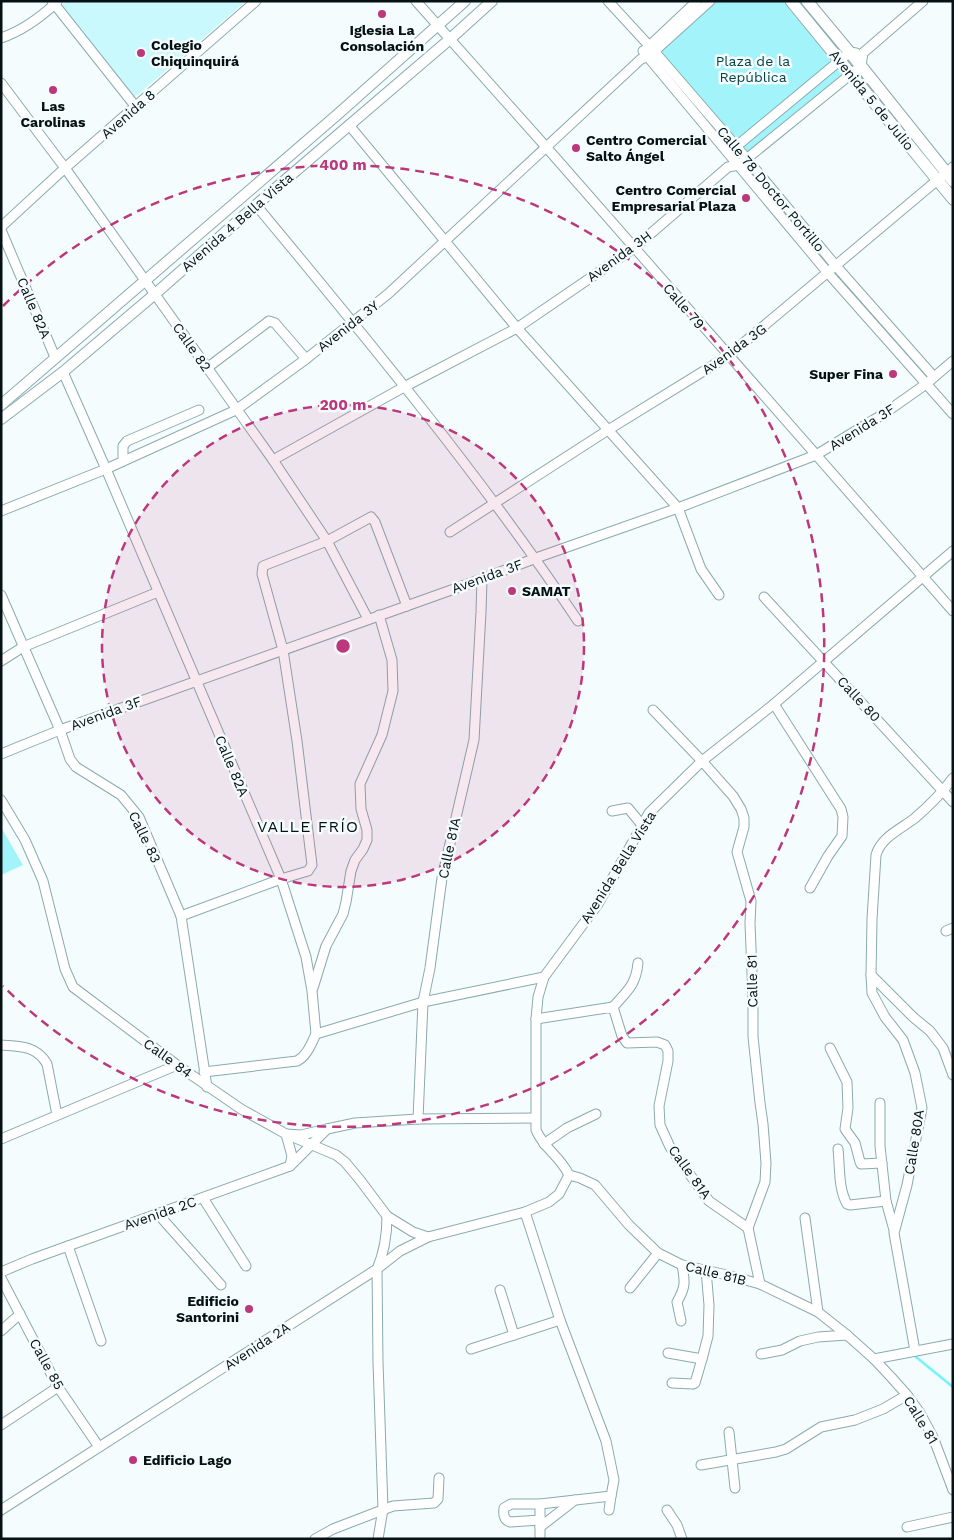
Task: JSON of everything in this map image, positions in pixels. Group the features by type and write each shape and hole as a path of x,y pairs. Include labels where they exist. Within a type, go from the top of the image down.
{"main road":[{"name":"Avenida 5 de Julio","path":"791,1 852,74 947,176"},
{"name":"Avenida 5 de Julio","path":"807,1 850,52 947,176 953,199"}],"street":[{"name":"Avenida 8","path":"1,228 65,168 256,1"},
{"name":"Calle 79","path":"416,1 953,611"},
{"name":"Avenida 4 Bella Vista","path":"1,405 338,114 465,1"},
{"name":"Avenida 4 Bella Vista","path":"1,419 63,372 155,294 256,204 492,1"},
{"name":"Calle 78 Doctor Portillo","path":"608,1 647,53 934,377"},
{"path":"728,167 743,162 852,74 861,66 863,53 923,1"},
{"path":"1,38 14,34 54,2 136,107"},
{"name":"Avenida 3Y","path":"1,511 106,469 236,410 306,359 388,294 703,2"},
{"path":"728,167 733,150 850,52 863,53"},
{"name":"Calle 82","path":"1,84 65,168 273,460 327,541 368,618"},
{"path":"349,125 517,328 678,508 701,569 719,595"},
{"name":"Calle 78 Doctor Portillo","path":"743,162 828,273 953,414"},
{"name":"Avenida 3H","path":"273,460 404,387 517,328 634,248 728,167"},
{"name":"Avenida 3G","path":"450,532 608,430 728,356 947,176"},
{"path":"256,204 495,503 536,558 578,621"},
{"name":"Calle 82A","path":"1,228 55,357"},
{"path":"206,368 269,321 275,322 306,359"},
{"name":"Avenida 3F","path":"1,754 60,730 678,508 816,456 885,414 926,384 953,361"},
{"name":"Calle 82A","path":"63,372 281,879 306,957 312,991 316,1034"},
{"path":"123,461 123,446 127,441 199,410"},
{"path":"181,916 308,871 312,865 297,741 283,650 262,574 263,566 327,541 368,517 374,519 407,606"},
{"name":"Avenida Bella Vista","path":"569,1175 559,1159 540,1139 536,1130 536,1019 538,997 544,976 598,904 649,813 702,761 774,704 953,550"},
{"name":"Calle 81A","path":"418,1118 423,1002 430,968 442,878 474,740 482,579"},
{"path":"1,661 23,647 158,592"},
{"name":"Calle 83","path":"1,596 73,764 121,795 139,817 181,916 207,1087"},
{"name":"Calle 80","path":"764,597 953,802"},
{"path":"312,991 326,946 343,914 351,871 367,840 367,830 361,809 360,784 382,735 393,691 392,660 379,615"},
{"path":"774,704 841,809 843,817 842,836 810,888"},
{"name":"Calle 81","path":"653,710 733,796 744,818 744,827 737,852 751,901 753,1037 764,1124 766,1168 764,1182 748,1228"},
{"name":"Calle 80A","path":"915,1351 894,1233 907,1185 922,1108 915,1073 903,1040 884,1017 872,993 872,910 878,846 914,818 943,791 953,778"},
{"name":"Calle 84","path":"1,800 25,840 43,881 65,969 72,987 207,1087 241,1109 286,1134 336,1155 360,1180 387,1216 413,1232 428,1237"},
{"path":"612,812 628,808 642,825"},
{"path":"536,1019 613,1007 630,988 637,976 638,963"},
{"path":"871,975 913,1018 930,1031 943,1048 953,1075"},
{"path":"204,1072 297,1061 307,1052 316,1034 423,1002 544,976"},
{"name":"Calle 81A","path":"613,1007 622,1036 627,1043 658,1042 665,1045 668,1051 668,1061 659,1106 660,1125 670,1147 710,1201 748,1228"},
{"path":"1,1045 14,1045 34,1050 43,1058 47,1064 57,1115"},
{"path":"830,1048 847,1082 848,1108 845,1129 855,1143 859,1161 861,1164 882,1163"},
{"path":"1,1139 177,1065"},
{"path":"880,1103 882,1163 886,1201 894,1233"},
{"path":"544,1144 567,1128 596,1114"},
{"path":"290,1166 292,1156 286,1134 306,1134 355,1123 418,1118 535,1118"},
{"name":"Avenida 2C","path":"1,1272 32,1259 290,1166 327,1129"},
{"path":"838,1149 841,1182 847,1204 886,1201"},
{"name":"Avenida 2A","path":"1,1510 377,1270 400,1251 428,1237 525,1212 549,1202 559,1194 569,1175"},
{"name":"Calle 81B","path":"569,1175 595,1185 629,1225 658,1253 682,1265 760,1284 818,1312 848,1335 874,1359"},
{"path":"202,1198 246,1266"},
{"path":"525,1212 560,1320 606,1441 614,1480 610,1510"},
{"path":"158,1214 221,1285"},
{"path":"378,1539 383,1509 377,1270 386,1242 387,1216"},
{"path":"805,1218 818,1312"},
{"path":"748,1228 760,1284"},
{"path":"68,1246 101,1342"},
{"path":"630,1288 658,1253"},
{"path":"682,1265 685,1282 683,1293 677,1302 682,1321"},
{"path":"672,1383 695,1383 708,1336 709,1304 706,1270"},
{"name":"Calle 85","path":"1,1278 58,1387 99,1447"},
{"path":"500,1290 514,1334"},
{"path":"1,1331 20,1314"},
{"path":"471,1349 560,1320"},
{"path":"762,1354 782,1350 800,1341 818,1337 848,1335"},
{"path":"874,1359 953,1344"},
{"path":"668,1353 702,1359"},
{"name":"Calle 81","path":"874,1359 907,1395 920,1413 933,1437 953,1490"},
{"path":"1,1425 58,1387"},
{"path":"701,1465 786,1449 821,1428 855,1420 883,1409 907,1395"},
{"path":"729,1432 735,1488"},
{"path":"314,1539 332,1529 383,1509 400,1505 434,1503 438,1499 439,1478"},
{"path":"575,1500 540,1524 506,1521 504,1508 511,1504 540,1504 575,1500 612,1496"},
{"path":"540,1504 540,1539"},
{"path":"667,1510 677,1525 682,1539"},
{"path":"907,1527 953,1517"}],"shaded area":[{"name":"Colegio Chiquinquirá","path":"66,1 246,1 135,97 58,9"}],"green space":[{"name":"Plaza de la República","path":"702,1 783,1 848,80 745,163 649,50"},
{"path":"1,827 23,865 1,875"}],"waterway":[{"path":"916,1357 953,1387"}],"place":[{"name":"Iglesia La Consolación","path":"382,14"},
{"name":"Colegio Chiquinquirá","path":"141,53"},
{"name":"Las Carolinas","path":"53,90"},
{"name":"Centro Comercial Salto Ángel","path":"576,148"},
{"name":"Centro Comercial Empresarial Plaza","path":"746,198"},
{"name":"Super Fina","path":"893,374"},
{"name":"SAMAT","path":"512,591"},
{"name":"Edificio Santorini","path":"249,1309"},
{"name":"Edificio Lago","path":"133,1460"}],"district":[{"name":"VALLE FRÍO","path":"308,826"}]}
